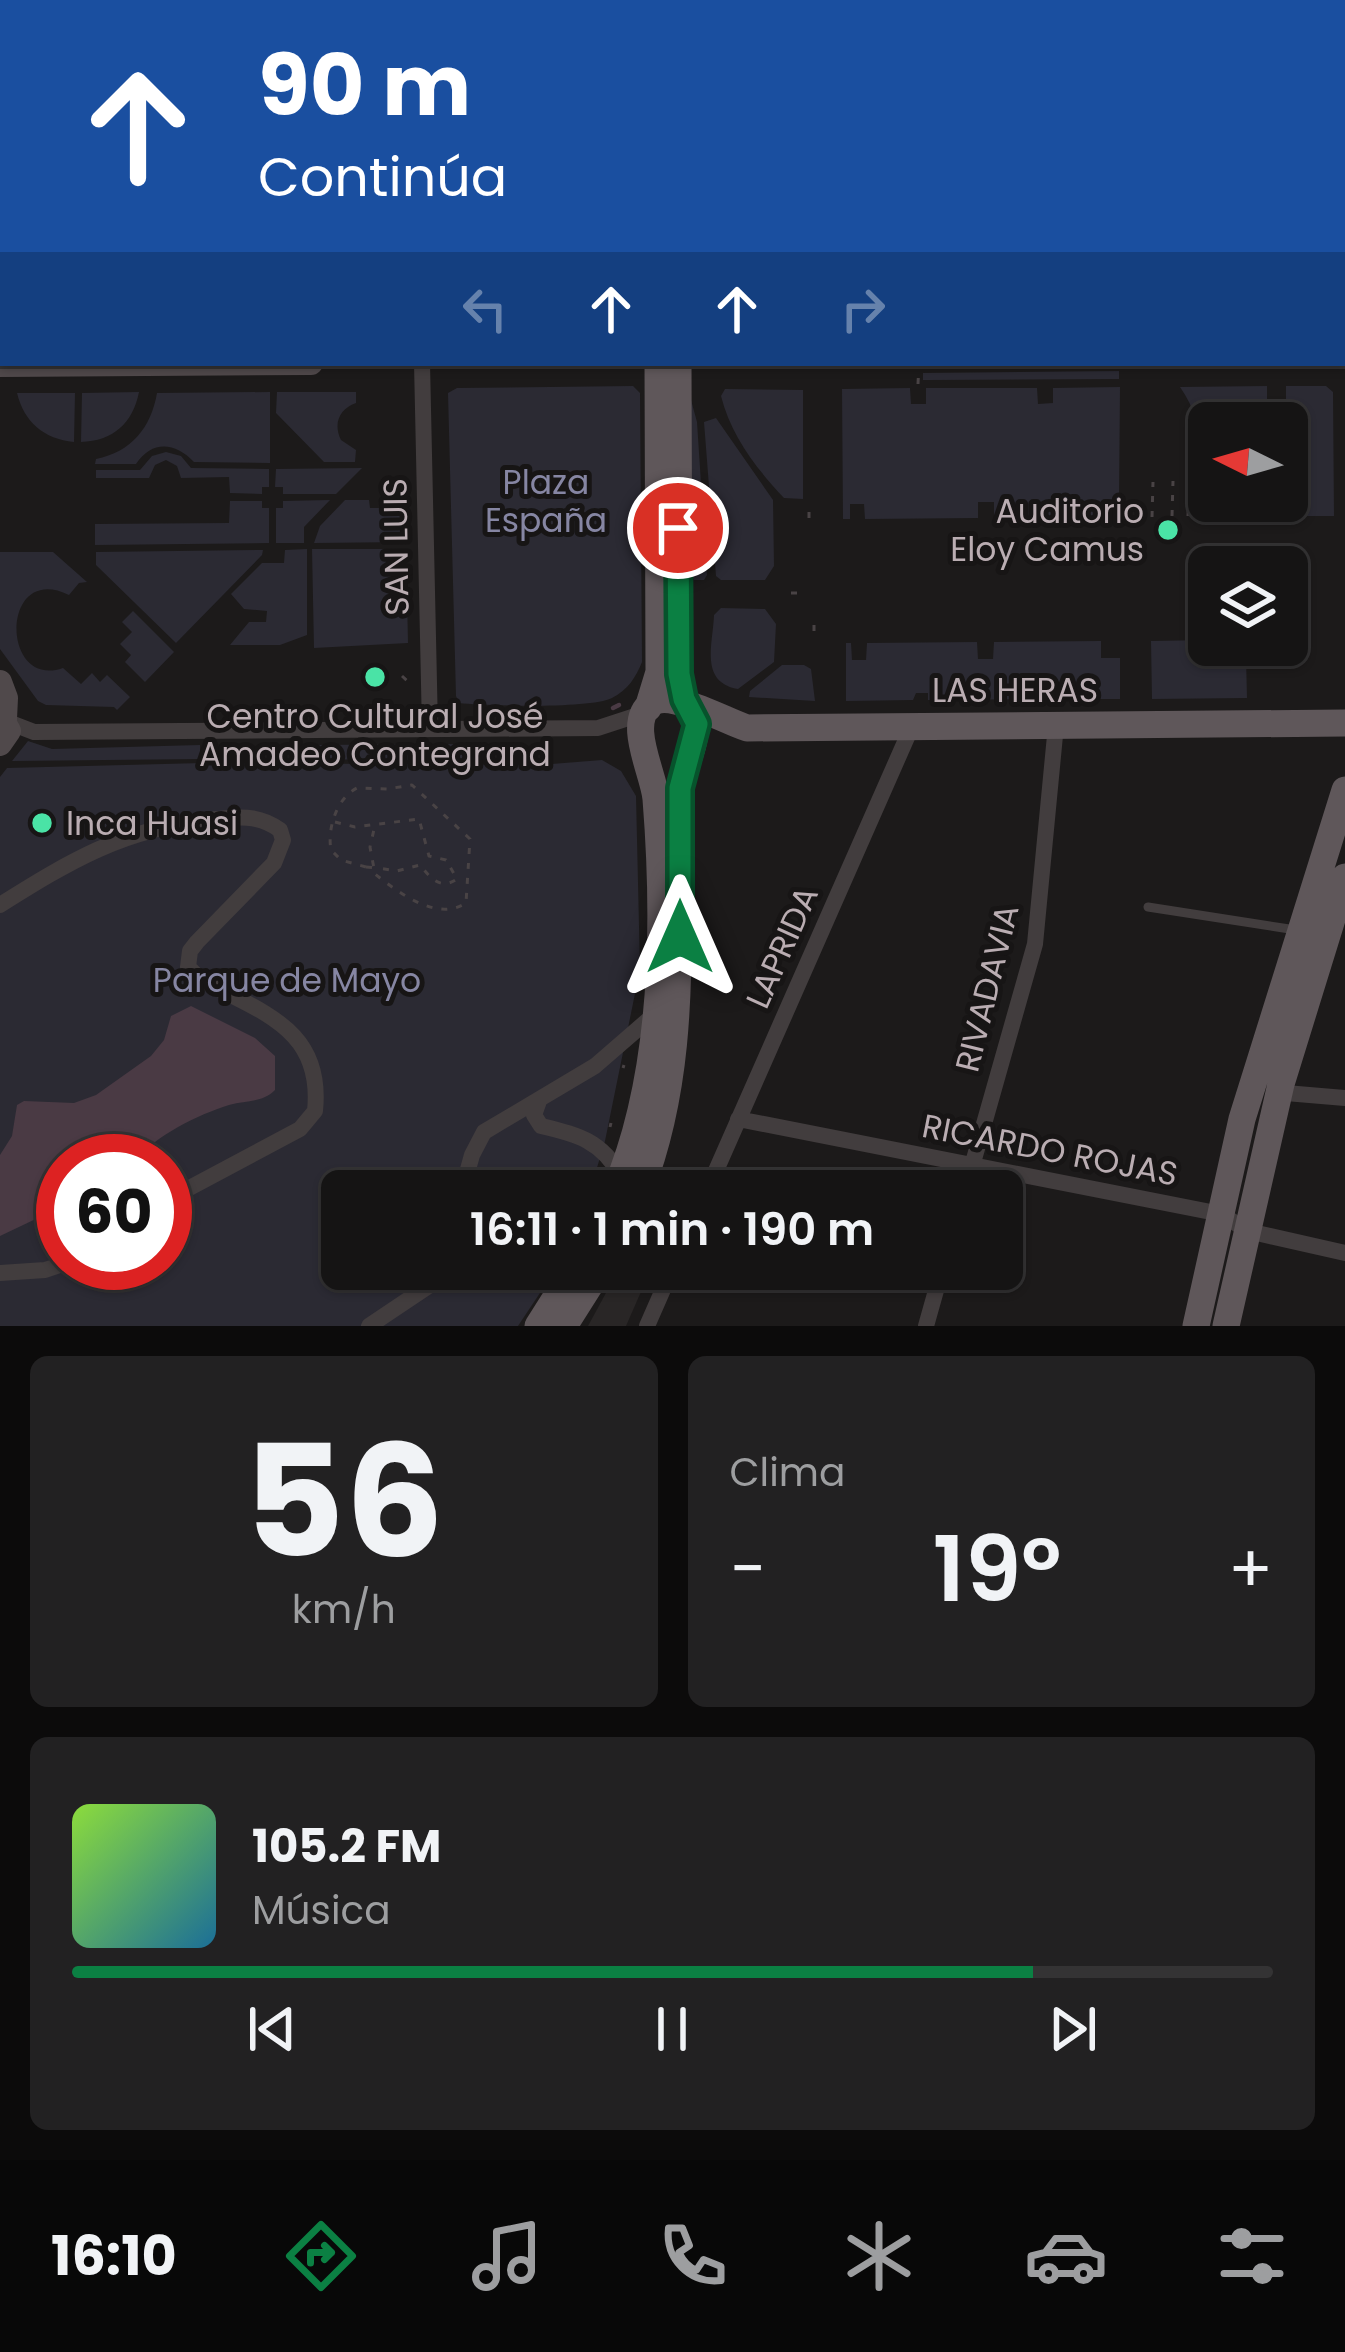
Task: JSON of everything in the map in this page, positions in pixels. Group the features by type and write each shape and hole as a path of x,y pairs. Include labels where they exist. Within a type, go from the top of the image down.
{"main road":[{"path":"629,1170 648,1084 656,1013 656,796 645,720 659,672 658,366"},
{"path":"634,1170 662,1123 675,1052 680,788 697,724 679,674 678,366"},
{"path":"0,682 6,698 3,725"},
{"path":"645,720 662,699 688,705"},
{"name":"LAS HERAS","path":"688,705 747,728 1345,723"},
{"path":"645,720 656,753 676,755 692,744"},
{"path":"1226,1326 1248,1231 1265,1092 1301,931 1345,790"},
{"path":"1196,1326 1242,1119 1265,1092 1345,877"},
{"path":"1242,1119 1238,1197 1248,1231"},
{"path":"538,1326 561,1290"},
{"path":"564,1326 587,1290"}],"street":[{"name":"SAN LUIS","path":"422,366 430,729"},
{"path":"3,725 34,732 598,728 645,720"},
{"name":"RIVADAVIA","path":"971,1170 1035,944 1056,725"},
{"name":"LAPRIDA","path":"716,1170 912,726"},
{"path":"0,905 86,852 154,827 250,817 280,830 283,840 274,862 197,942 188,968 294,1034 312,1065 315,1111 300,1130 192,1187"},
{"path":"468,1170 484,1132 595,1066 656,1013"},
{"path":"1265,1092 1345,1098"},
{"path":"538,1100 534,1115 541,1126 590,1140 615,1170"},
{"name":"RICARDO ROJAS","path":"739,1119 1221,1214 1248,1231 1345,1253"},
{"path":"0,1273 36,1271"},
{"path":"369,1326 421,1290"},
{"path":"647,1326 663,1290"},
{"path":"926,1326 937,1290"}],"lane":[{"path":"1148,907 1301,931"}],"path":[{"path":"919,384 920,366"},
{"path":"1172,481 1172,517"},
{"path":"1152,517 1153,482"},
{"path":"390,497 400,497"},
{"path":"809,512 809,519"},
{"path":"791,593 802,593"},
{"path":"814,626 814,634"},
{"path":"402,676 415,688"},
{"path":"333,821 355,827 419,819 430,856 446,860 457,879 450,883 437,883 420,865 397,871 378,868 366,866 341,860 332,850 333,821 352,789 416,787 470,839 466,903 448,911 430,909 375,874 370,847 375,826"}],"shaded area":[{"path":"191,1006 255,1038 275,1056 275,1090 191,1120 166,1134 36,1134 36,1219 0,1236 0,1155 12,1136 17,1105 24,1101 74,1103 96,1095 151,1056 164,1040 171,1016"},
{"path":"608,1290 642,1290 626,1326 588,1326"}],"green space":[{"path":"1119,371 1119,379 923,380 923,373"},
{"name":"Plaza España","path":"633,386 640,393 642,662 637,673 612,698 583,704 459,703 448,393 457,388"},
{"path":"1267,386 1267,402 1189,402 1180,387"},
{"path":"1286,386 1326,386 1333,392 1334,516 1308,516 1308,402 1286,402"},
{"path":"1120,387 1119,500 1102,500 1102,517 994,518 994,502 978,502 978,518 865,519 864,504 850,504 850,519 843,519 842,389 910,388 911,404 926,404 926,388 1037,388 1038,404 1053,403 1053,388"},
{"path":"725,389 803,390 803,499 784,498 754,463 725,411 721,396"},
{"path":"139,392 132,413 120,428 103,438 81,442 82,393"},
{"path":"270,392 270,463 194,462 164,446 149,451 136,464 95,464 96,459 119,451 137,436 150,417 157,393"},
{"path":"277,392 356,392 356,403 342,413 338,423 341,440 356,450 355,462 324,462 276,413"},
{"path":"17,393 75,393 74,442 37,427"},
{"path":"691,400 697,422 704,580 694,580 689,573"},
{"path":"716,418 773,500 774,566 765,580 716,576 704,422"},
{"path":"166,452 181,456 191,468 269,469 269,487 262,487 262,494 230,493 229,477 181,478 177,466 166,460 155,465 149,478 96,478 96,470 140,470 152,456"},
{"path":"362,468 336,494 283,494 283,487 275,487 276,469"},
{"path":"330,500 304,527 304,543 276,543 276,508 283,508 283,501"},
{"path":"345,500 369,500 370,508 405,502 406,542 314,543 320,526"},
{"path":"230,501 262,501 262,508 269,508 269,543 95,545 95,524 229,523"},
{"path":"307,549 307,635 280,645 230,645 249,622 266,622 267,611 244,609 231,594 262,563 284,563 285,550"},
{"path":"312,549 406,549 408,643 314,648"},
{"path":"263,550 176,643 96,565 96,552"},
{"path":"0,552 53,552 87,582 79,583 69,595 46,589 30,595 16,627 19,646 28,661 42,670 63,668 81,684 92,673 100,682 107,675 130,697 117,710 38,701 0,649"},
{"path":"721,608 765,609 776,624 774,662 738,689 718,679 713,670 714,615"},
{"path":"133,611 174,652 145,682 125,662 131,655 120,644 132,632 122,622"},
{"path":"1188,640 1188,666 1246,666 1247,698 1152,699 1151,641"},
{"path":"1101,641 1101,658 1120,658 1120,699 1055,699 1054,692 1040,692 1039,699 928,700 928,693 916,693 913,700 846,701 846,643 851,643 852,660 866,660 867,643 977,642 978,659 993,659 994,642"},
{"path":"782,665 811,669 815,701 749,697 750,691"},
{"path":"28,741 52,749 200,745 200,759 12,761"},
{"path":"477,744 478,761 306,759 306,745"},
{"name":"Parque de Mayo","path":"602,760 621,771 636,796 640,969 596,1170 321,1170 321,1290 542,1290 518,1326 0,1326 0,777 7,768 203,763 539,765"}],"waterway":[{"path":"613,708 619,705"}],"place":[{"name":"Auditorio Eloy Camus","path":"1168,530"},
{"name":"Centro Cultural José Amadeo Contegrand","path":"375,677"},
{"name":"Inca Huasi","path":"42,823"}],"route":[{"path":"678,528 679,674 684,699 697,724 680,788 680,937"}]}
